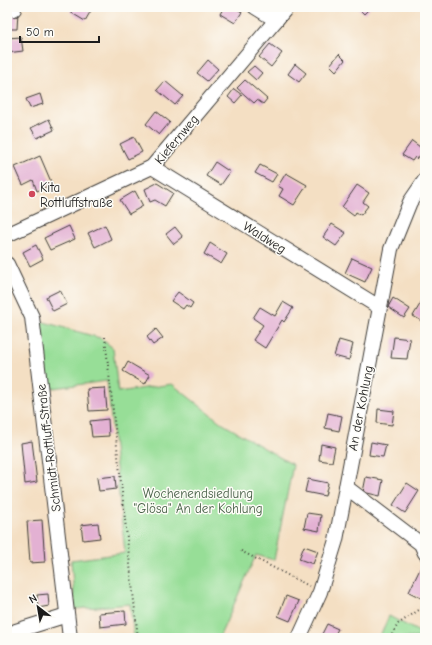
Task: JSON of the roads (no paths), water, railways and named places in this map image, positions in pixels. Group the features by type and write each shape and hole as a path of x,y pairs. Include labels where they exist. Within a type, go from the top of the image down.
{"street":[{"path":"255,7 276,20"},
{"name":"Kiefernweg","path":"7,235 152,167 287,7"},
{"name":"Waldweg","path":"152,167 379,307"},
{"name":"An der Kohlung","path":"299,638 320,592 336,540 391,248 410,202 425,180"},
{"name":"Schmidt-Rottluff-Straße","path":"7,264 32,317 70,638"},
{"path":"346,487 420,544 425,553"},
{"path":"7,636 16,631 67,615"}],"place":[{"name":"Kita Rottluffstraße","path":"32,194"}],"park label":[{"name":"Wochenendsiedlung \"Glösa\" An der Kohlung","path":"198,500"}]}
